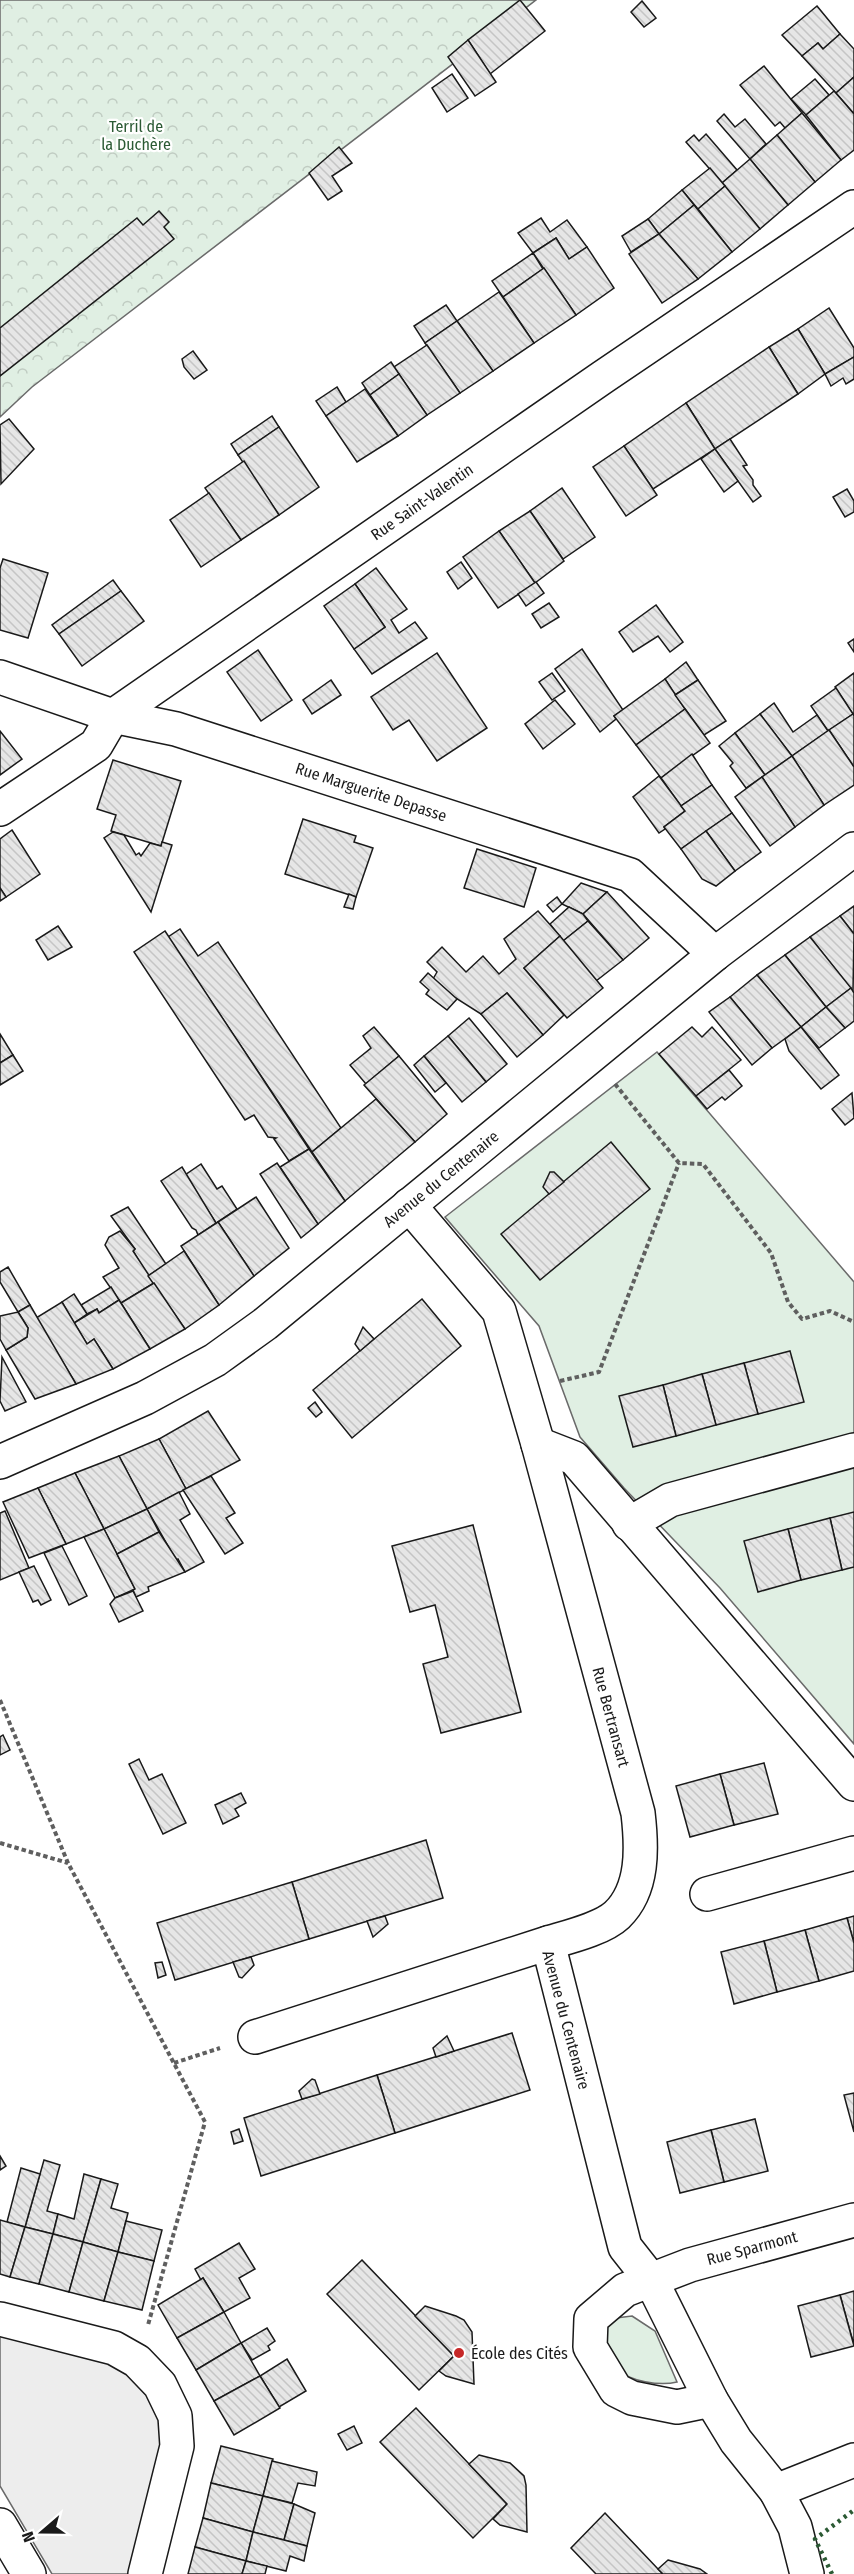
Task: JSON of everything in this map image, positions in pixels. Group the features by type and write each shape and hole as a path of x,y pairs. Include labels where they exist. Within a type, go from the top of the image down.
{"street":[{"name":"Rue Saint-Valentin","path":"0,808 96,745 113,716 584,390 854,207"},
{"name":"Rue Marguerite Depasse","path":"0,677 113,716 176,729 630,876 715,954"},
{"name":"Avenue du Centenaire","path":"0,1462 145,1398 215,1360 265,1324 715,954 854,849"},
{"name":"Rue Bertransart","path":"410,1205 499,1311 538,1444 638,1814 642,1847 639,1868 627,1902 616,1916 582,1932 548,1943"},
{"path":"538,1444 574,1458 854,1785"},
{"path":"629,1524 670,1500 854,1450"},
{"path":"707,1894 854,1853"},
{"name":"Avenue du Centenaire","path":"255,2037 548,1943 625,2247 651,2280 711,2400 736,2441 776,2491 795,2528 807,2574"},
{"name":"Rue Sparmont","path":"651,2280 690,2265 854,2220"},
{"path":"651,2280 625,2290 591,2319 590,2347 616,2390 632,2398 677,2407 711,2400"},
{"path":"0,2319 114,2348 137,2361 160,2385 175,2416 177,2446 145,2574"},
{"path":"776,2491 854,2460"},
{"path":"0,2525 29,2574"}],"path":[{"path":"592,1056 679,1163 703,1164 771,1253 788,1302 802,1320 830,1311 854,1322"},
{"path":"522,1390 599,1372 679,1163"},
{"path":"0,1700 68,1863 205,2122 137,2361"},
{"path":"0,1843 68,1863"},
{"path":"174,2063 255,2037"}],"green space":[{"name":"Terril de la Duchère","path":"0,0 536,0 32,387 0,417"},
{"path":"657,1052 854,1282 854,1744 720,1588 624,1488 580,1437 539,1326 445,1217"},
{"path":"632,2316 655,2331 677,2382 645,2382 629,2377 617,2368 602,2337 608,2319"}],"shaded area":[{"path":"0,2330 129,2365 164,2425 139,2574 52,2574 0,2486"}],"building":[{"path":"520,0 545,31 490,74 468,40"},
{"path":"642,1 656,18 644,27 631,12"},
{"path":"817,6 840,34 823,49 818,43 802,56 782,35"},
{"path":"840,34 854,49 854,77 836,93 802,56 818,43 823,49"},
{"path":"468,40 496,82 475,96 448,57"},
{"path":"764,66 802,113 785,128 780,122 775,126 740,85"},
{"path":"452,74 468,98 447,112 432,88"},
{"path":"854,77 854,114 836,93"},
{"path":"815,79 829,95 806,115 791,99"},
{"path":"834,91 854,114 854,150 841,160 806,115"},
{"path":"802,113 841,160 815,182 777,135"},
{"path":"724,114 735,127 745,119 766,144 750,159 717,121"},
{"path":"706,134 737,170 722,183 686,142 694,135 699,141"},
{"path":"777,135 815,182 788,205 750,159"},
{"path":"339,147 352,163 332,176 342,191 328,200 309,173"},
{"path":"750,159 788,205 760,229 722,183"},
{"path":"710,168 725,186 698,209 682,190"},
{"path":"725,186 760,229 732,252 698,209"},
{"path":"682,190 694,205 659,234 648,219"},
{"path":"694,205 732,252 698,279 659,234"},
{"path":"159,211 169,222 164,227 174,239 0,376 0,328 137,218 143,225"},
{"path":"541,218 550,232 567,220 587,247 569,259 556,238 533,253 518,233"},
{"path":"648,219 659,234 631,252 622,236"},
{"path":"659,234 698,279 662,303 629,254"},
{"path":"556,238 569,259 587,247 614,288 576,315 533,253"},
{"path":"533,253 543,269 503,297 492,281"},
{"path":"544,268 576,315 534,343 503,297"},
{"path":"499,292 534,343 493,371 457,321"},
{"path":"446,305 457,321 425,343 414,326"},
{"path":"829,308 854,348 854,357 825,374 798,329"},
{"path":"457,321 493,371 460,393 425,343"},
{"path":"798,329 825,374 798,394 769,347"},
{"path":"427,345 460,393 427,415 394,367"},
{"path":"769,347 798,394 715,449 686,403"},
{"path":"193,351 207,370 194,379 184,367 182,359"},
{"path":"854,357 854,379 846,384 843,378 831,386 825,374"},
{"path":"391,362 399,374 370,395 362,383"},
{"path":"399,374 427,415 398,436 370,395"},
{"path":"337,387 346,402 326,416 316,401"},
{"path":"365,389 398,436 357,462 326,416"},
{"path":"686,403 715,449 653,489 624,446"},
{"path":"272,416 279,427 238,455 231,444"},
{"path":"9,419 34,449 1,484 0,425"},
{"path":"279,427 319,487 279,515 238,455"},
{"path":"730,439 747,465 743,466 761,496 753,502 715,449"},
{"path":"624,446 657,495 626,516 593,467"},
{"path":"715,449 738,481 724,492 701,459"},
{"path":"244,461 279,515 241,540 205,488"},
{"path":"562,488 595,537 563,559 530,511"},
{"path":"847,489 854,501 854,512 845,517 833,497"},
{"path":"209,493 241,540 201,567 170,520"},
{"path":"530,511 564,561 535,583 499,531"},
{"path":"499,531 535,583 498,608 463,557"},
{"path":"3,559 48,573 28,638 0,630 0,568"},
{"path":"461,562 472,578 458,589 447,572"},
{"path":"376,568 407,609 391,620 399,633 415,622 427,638 372,674 354,649 385,627 355,584"},
{"path":"113,580 121,591 59,634 52,625"},
{"path":"536,582 544,593 526,606 518,594"},
{"path":"355,584 385,627 354,649 324,606"},
{"path":"121,591 144,621 82,666 59,634"},
{"path":"549,603 559,617 541,628 532,614"},
{"path":"656,605 683,642 670,652 658,636 633,652 619,632"},
{"path":"854,639 854,652 848,643"},
{"path":"582,649 623,710 614,716 616,719 600,732 555,669"},
{"path":"258,650 292,700 261,721 227,672"},
{"path":"437,653 487,728 437,761 409,720 393,730 371,697"},
{"path":"686,662 698,680 675,695 665,679"},
{"path":"552,673 565,691 552,700 539,682"},
{"path":"854,673 854,713 853,714 835,687"},
{"path":"665,679 685,709 636,745 614,716"},
{"path":"331,680 341,695 312,714 303,700"},
{"path":"698,680 726,721 704,735 675,695"},
{"path":"836,688 853,714 828,731 811,706"},
{"path":"555,700 575,724 543,749 525,724"},
{"path":"774,703 793,732 817,715 828,731 792,756 760,714"},
{"path":"685,709 710,743 661,778 636,745"},
{"path":"760,714 792,756 765,775 735,733"},
{"path":"853,714 854,716 854,767 829,730"},
{"path":"829,730 854,767 854,785 824,805 792,756"},
{"path":"0,731 22,759 0,775"},
{"path":"735,733 765,775 746,788 730,766 733,763 719,746"},
{"path":"692,754 712,785 681,806 661,778"},
{"path":"792,756 824,805 795,827 762,777"},
{"path":"113,760 181,781 161,846 111,831 116,815 97,809"},
{"path":"659,776 685,811 659,833 633,797"},
{"path":"762,777 795,827 770,846 735,797"},
{"path":"712,785 732,813 681,849 664,827 685,811 681,806"},
{"path":"732,813 761,852 735,871 706,831"},
{"path":"303,819 356,836 354,842 373,848 356,897 285,874"},
{"path":"12,830 40,874 6,897 0,888 0,839"},
{"path":"706,831 735,871 716,886 702,879 681,849"},
{"path":"113,832 124,835 136,855 139,853 141,856 150,843 161,846 162,842 172,845 151,912 104,838"},
{"path":"477,849 536,868 524,907 464,888"},
{"path":"581,883 607,892 583,914 562,904"},
{"path":"0,888 6,897 0,901"},
{"path":"607,892 649,938 623,960 583,914"},
{"path":"349,894 356,897 353,909 344,907"},
{"path":"557,897 562,904 553,912 547,905"},
{"path":"854,906 854,934 840,916"},
{"path":"569,907 583,914 588,921 563,941 550,924"},
{"path":"538,911 560,936 524,968 564,1015 543,1035 507,993 481,1014 454,997 433,979 437,972 427,962 442,947 466,972 483,956 499,974 516,959 504,939"},
{"path":"840,916 854,934 853,992 810,937"},
{"path":"588,921 623,960 596,981 563,941"},
{"path":"58,926 72,947 48,960 36,940"},
{"path":"180,929 198,956 218,942 341,1128 312,1152 168,937"},
{"path":"165,931 309,1149 289,1161 274,1139 276,1138 268,1137 254,1115 245,1120 134,952"},
{"path":"560,936 603,988 567,1018 524,968"},
{"path":"810,937 851,988 826,1007 785,955"},
{"path":"785,955 826,1007 801,1027 757,975"},
{"path":"428,973 457,999 447,1010 426,994 429,990 420,982"},
{"path":"757,975 801,1027 772,1048 730,997"},
{"path":"851,988 854,993 854,1021 845,1028 826,1007"},
{"path":"507,993 543,1035 517,1057 481,1014"},
{"path":"730,997 772,1048 752,1065 709,1012"},
{"path":"826,1007 845,1028 819,1048 801,1027"},
{"path":"469,1018 507,1064 486,1082 448,1036"},
{"path":"374,1027 399,1056 366,1084 350,1065 371,1048 363,1036"},
{"path":"692,1027 702,1037 712,1027 741,1060 696,1096 659,1054"},
{"path":"801,1027 839,1075 821,1089 789,1051 785,1039"},
{"path":"0,1034 13,1055 0,1063"},
{"path":"448,1036 486,1082 462,1102 424,1056"},
{"path":"13,1055 23,1071 0,1085 0,1063"},
{"path":"399,1056 447,1114 415,1142 364,1085"},
{"path":"424,1056 446,1083 435,1092 414,1065"},
{"path":"729,1070 742,1086 725,1100 722,1097 707,1109 696,1096"},
{"path":"852,1093 854,1118 845,1125 832,1109"},
{"path":"376,1099 415,1142 345,1201 312,1152"},
{"path":"611,1142 650,1189 540,1280 501,1234"},
{"path":"309,1149 345,1201 318,1224 280,1167"},
{"path":"277,1163 318,1224 301,1238 260,1174"},
{"path":"201,1164 217,1189 222,1186 237,1209 216,1223 185,1175"},
{"path":"182,1167 216,1223 198,1235 161,1181"},
{"path":"550,1172 554,1172 564,1182 549,1194 543,1187"},
{"path":"256,1197 289,1248 254,1276 218,1222"},
{"path":"128,1207 166,1264 148,1276 133,1251 135,1249 111,1216"},
{"path":"218,1222 254,1276 219,1305 181,1246"},
{"path":"120,1231 135,1249 133,1251 154,1283 121,1303 103,1277 119,1268 105,1245 109,1237"},
{"path":"184,1251 219,1305 185,1329 148,1276"},
{"path":"8,1267 30,1305 18,1312 0,1282 0,1272"},
{"path":"154,1283 185,1329 150,1349 121,1303"},
{"path":"111,1287 119,1300 99,1313 97,1309 87,1314 81,1305"},
{"path":"74,1294 87,1314 74,1323 62,1302"},
{"path":"422,1299 461,1346 352,1438 313,1390"},
{"path":"119,1300 150,1349 113,1369 94,1339 87,1344 74,1323 97,1309 99,1313"},
{"path":"62,1302 87,1344 94,1339 113,1369 76,1384 36,1318"},
{"path":"30,1305 76,1384 35,1399 6,1350 27,1337 28,1328 18,1312"},
{"path":"18,1312 28,1328 27,1337 6,1350 0,1339 0,1316"},
{"path":"363,1327 374,1339 360,1351 355,1344"},
{"path":"790,1351 804,1402 758,1414 744,1363"},
{"path":"2,1357 26,1402 5,1411 0,1401"},
{"path":"744,1363 758,1414 716,1425 702,1374"},
{"path":"702,1374 716,1425 676,1436 663,1385"},
{"path":"663,1385 676,1436 633,1447 619,1396"},
{"path":"315,1402 322,1412 316,1417 308,1408"},
{"path":"208,1411 240,1460 186,1489 159,1439"},
{"path":"159,1439 186,1489 147,1509 119,1456"},
{"path":"119,1456 147,1509 104,1529 75,1473"},
{"path":"75,1473 104,1529 66,1544 38,1488"},
{"path":"211,1476 235,1513 226,1518 243,1543 225,1554 183,1490"},
{"path":"38,1488 66,1544 29,1558 3,1502"},
{"path":"179,1492 190,1514 180,1520 204,1562 185,1572 147,1509"},
{"path":"147,1509 159,1532 117,1554 104,1529"},
{"path":"5,1511 29,1568 0,1580 0,1513"},
{"path":"854,1512 854,1567 842,1570 830,1518"},
{"path":"830,1518 842,1570 801,1580 788,1529"},
{"path":"473,1525 521,1712 441,1733 423,1664 448,1657 435,1605 410,1612 392,1546"},
{"path":"104,1529 135,1589 115,1598 84,1537"},
{"path":"788,1529 801,1580 758,1592 744,1541"},
{"path":"159,1532 185,1572 148,1587 149,1591 136,1597 133,1590 135,1589 117,1554"},
{"path":"62,1546 87,1596 69,1605 44,1553"},
{"path":"34,1566 51,1600 41,1605 38,1600 33,1602 19,1572"},
{"path":"133,1591 143,1611 119,1622 110,1604 115,1598"},
{"path":"3,1735 10,1750 0,1755 0,1737"},
{"path":"139,1759 149,1780 162,1774 186,1823 163,1834 129,1764"},
{"path":"764,1763 778,1814 734,1825 720,1774"},
{"path":"720,1774 734,1825 690,1837 676,1786"},
{"path":"241,1793 246,1803 235,1809 239,1816 223,1824 215,1805"},
{"path":"426,1840 443,1898 309,1939 292,1882"},
{"path":"292,1882 309,1939 175,1980 157,1923"},
{"path":"385,1916 388,1924 373,1937 367,1921"},
{"path":"854,1916 854,1943 847,1918"},
{"path":"847,1918 854,1943 854,1971 819,1981 805,1930"},
{"path":"805,1930 819,1981 777,1992 764,1941"},
{"path":"764,1941 777,1992 734,2004 721,1952"},
{"path":"251,1957 254,1965 242,1978 239,1977 233,1962"},
{"path":"162,1962 166,1975 158,1978 155,1963"},
{"path":"512,2033 530,2090 395,2133 377,2075"},
{"path":"447,2036 454,2051 436,2057 433,2048"},
{"path":"377,2075 395,2133 261,2176 244,2118"},
{"path":"312,2079 315,2080 320,2094 302,2099 299,2091"},
{"path":"854,2093 854,2132 844,2095"},
{"path":"755,2119 768,2171 724,2182 711,2130"},
{"path":"239,2129 243,2141 234,2144 231,2132"},
{"path":"711,2130 724,2182 680,2193 667,2142"},
{"path":"0,2156 6,2166 0,2170"},
{"path":"44,2160 60,2165 47,2211 58,2214 53,2234 25,2227"},
{"path":"21,2168 40,2174 25,2227 7,2222"},
{"path":"84,2174 101,2179 83,2242 53,2234 58,2214 74,2219"},
{"path":"101,2179 118,2184 111,2208 128,2213 118,2252 83,2242"},
{"path":"0,2220 25,2227 10,2277 0,2274"},
{"path":"126,2221 162,2230 154,2261 118,2252"},
{"path":"25,2227 53,2234 39,2284 10,2277"},
{"path":"53,2234 83,2242 69,2292 39,2284"},
{"path":"83,2242 118,2252 104,2301 69,2292"},
{"path":"239,2243 255,2269 239,2278 250,2298 224,2312 195,2269"},
{"path":"118,2252 154,2261 142,2310 104,2301"},
{"path":"362,2260 454,2356 419,2390 327,2294"},
{"path":"203,2278 224,2312 177,2338 158,2305"},
{"path":"854,2291 854,2345 840,2295"},
{"path":"840,2295 854,2346 811,2357 798,2306"},
{"path":"425,2306 464,2320 472,2332 474,2384 446,2376 439,2371 454,2356 415,2316"},
{"path":"224,2312 241,2343 196,2370 177,2338"},
{"path":"267,2328 275,2341 268,2346 270,2350 252,2360 241,2343"},
{"path":"241,2343 260,2376 214,2401 196,2370"},
{"path":"287,2359 306,2391 279,2407 260,2376"},
{"path":"260,2376 280,2408 234,2435 214,2401"},
{"path":"416,2408 507,2504 473,2538 380,2442"},
{"path":"354,2426 362,2443 347,2450 338,2434"},
{"path":"221,2446 273,2459 263,2496 211,2483"},
{"path":"479,2455 510,2463 524,2476 527,2532 500,2525 493,2519 507,2504 469,2464"},
{"path":"272,2461 317,2472 315,2486 298,2483 292,2503 263,2496"},
{"path":"211,2483 263,2496 253,2532 203,2518"},
{"path":"263,2496 294,2504 284,2540 253,2532"},
{"path":"294,2504 315,2513 307,2546 284,2540"},
{"path":"605,2513 663,2574 596,2574 571,2548"},
{"path":"203,2518 253,2532 246,2561 195,2547"},
{"path":"253,2532 307,2546 304,2561 290,2556 286,2571 246,2561"},
{"path":"195,2547 246,2561 242,2574 188,2574"},
{"path":"668,2560 700,2569 707,2574 663,2574 658,2569"},
{"path":"246,2561 267,2566 265,2574 242,2574"}],"hedge":[{"path":"832,2574 815,2539 854,2510"}],"place":[{"name":"École des Cités","path":"459,2353"}]}
